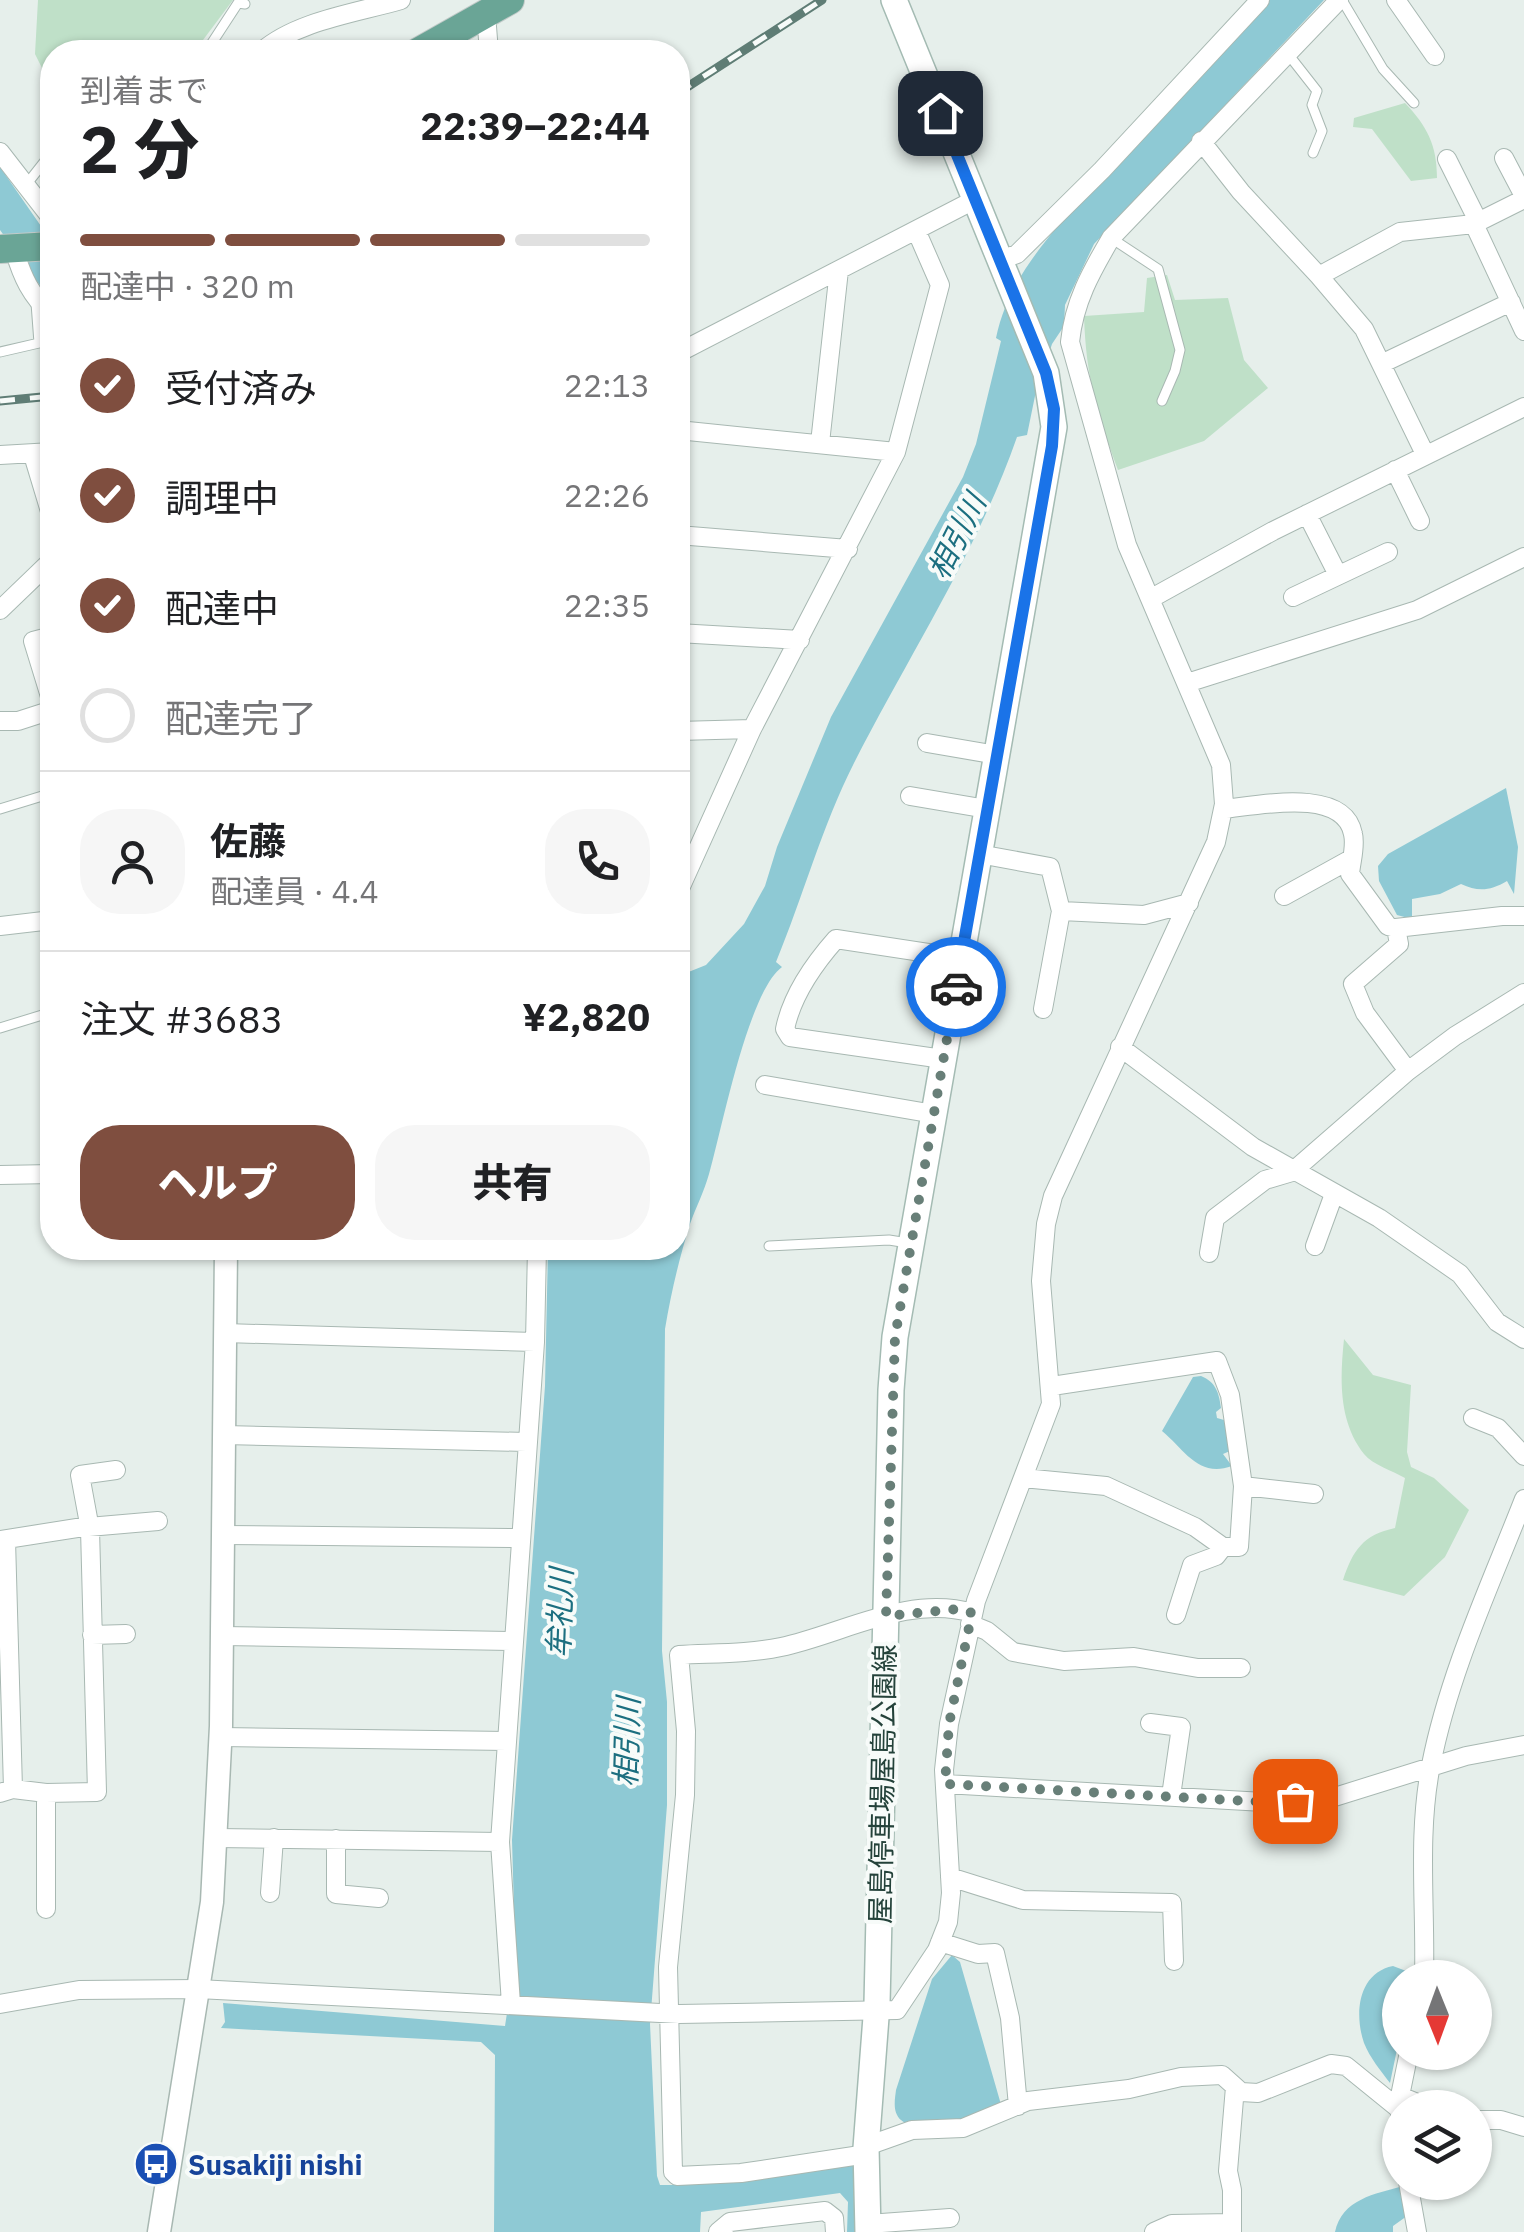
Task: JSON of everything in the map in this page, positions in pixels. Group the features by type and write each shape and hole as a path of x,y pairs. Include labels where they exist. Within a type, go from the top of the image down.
{"main road":[{"name":"屋島停車場屋島公園線","path":"868,2228 867,2150 876,2010 892,1377 910,1243 1052,446 1051,392 894,0"},
{"path":"439,40 498,7"},
{"path":"8,248 40,247"}],"street":[{"path":"277,40 400,0"},
{"path":"1004,270 1260,0"},
{"path":"0,2004 78,1990 198,1989 661,2011 898,2010 940,1942 950,1908 945,1784 949,1724 971,1618 1049,1413 1052,1386 1040,1281 1046,1224 1063,1169 1216,842 1223,809 1221,765 1127,546 1070,342 1072,323 1086,280 1111,238 1286,51 1340,0"},
{"path":"1396,0 1435,56"},
{"path":"491,40 498,7"},
{"path":"1201,140 1364,329 1425,454"},
{"path":"0,152 40,203"},
{"path":"1446,158 1524,330"},
{"path":"1319,276 1400,232 1476,222 1524,197 1504,158"},
{"path":"690,347 976,200"},
{"path":"690,866 752,729 896,452 940,285 916,230"},
{"path":"8,248 40,304"},
{"path":"820,443 839,270"},
{"path":"1381,364 1511,302"},
{"path":"1051,392 1083,388"},
{"path":"1150,599 1307,514 1524,407"},
{"path":"690,431 896,452"},
{"path":"0,455 40,453"},
{"path":"1395,470 1420,520"},
{"path":"1307,514 1338,575"},
{"path":"690,536 848,550"},
{"path":"1294,597 1388,552"},
{"path":"1188,683 1417,610 1524,557"},
{"path":"0,610 40,572"},
{"path":"690,634 800,640"},
{"path":"40,640 32,642 40,668"},
{"path":"0,722 18,721 40,711"},
{"path":"690,731 752,729"},
{"path":"927,743 997,755"},
{"path":"910,796 987,809"},
{"path":"1223,809 1305,801 1320,804 1348,822 1354,836 1350,874 1388,926 1524,916"},
{"path":"980,854 1050,867 1062,912 1042,1010"},
{"path":"1284,896 1351,859"},
{"path":"1062,912 1144,915 1188,903"},
{"path":"0,926 40,921"},
{"path":"1396,928 1399,944 1354,984 1365,1014 1408,1071"},
{"path":"943,1059 790,1037 785,1029 790,1007 836,939 961,958"},
{"path":"1209,1253 1215,1218 1265,1180 1292,1172 1408,1071 1524,993"},
{"path":"1120,1048 1253,1148 1379,1218 1460,1274 1497,1322 1524,1339"},
{"path":"766,1085 934,1114"},
{"path":"0,1175 40,1174"},
{"path":"1315,1246 1334,1194"},
{"path":"160,2232 212,1902 221,1737 226,1260"},
{"path":"516,2004 500,1842 535,1342 537,1260"},
{"path":"226,1334 535,1342"},
{"path":"1023,1478 1106,1486 1195,1527 1224,1547 1239,1547 1244,1486 1230,1394 1216,1361 1052,1386"},
{"path":"1474,1418 1498,1428 1524,1456"},
{"path":"224,1435 526,1442"},
{"path":"116,1470 80,1475 90,1529 98,1792 6,1791 3,1540 90,1529 158,1521"},
{"path":"1244,1486 1314,1494"},
{"path":"1424,1960 1422,1856 1430,1766 1464,1649 1524,1499"},
{"path":"223,1535 520,1538"},
{"path":"1176,1615 1192,1566 1216,1556 1224,1547"},
{"path":"1242,1668 1198,1668 1134,1657 1064,1661 1013,1652 959,1609 886,1616 780,1647 679,1655 686,1732 686,1795 661,2011 673,2172 678,2176 741,2172 867,2150 912,2130 963,2128 1028,2101 1182,2078 1222,2074 1241,2092 1258,2093 1331,2064 1346,2066 1382,2091"},
{"path":"92,1636 126,1634"},
{"path":"222,1636 513,1642"},
{"path":"1150,1723 1180,1728 1171,1796"},
{"path":"221,1737 507,1741"},
{"path":"945,1784 1264,1802 1325,1800 1430,1766 1524,1745"},
{"path":"46,1794 46,1909"},
{"path":"216,1838 500,1842"},
{"path":"270,1893 274,1838"},
{"path":"336,1839 336,1894 379,1898"},
{"path":"950,1876 1023,1900 1172,1903 1174,1961"},
{"path":"940,1942 978,1954 995,1953 1010,2018 1018,2106"},
{"path":"1154,2232 1172,2224 1232,2227 1228,2171 1234,2087"},
{"path":"1492,2120 1524,2127"},
{"path":"1411,2200 1417,2232"},
{"path":"718,2232 730,2222 826,2211 834,2218 835,2232"},
{"path":"868,2228 950,2218"}],"lane":[{"path":"1340,0 1384,69 1414,103"},
{"path":"214,40 238,3 245,4"},
{"path":"1286,51 1317,90 1312,104 1322,131 1313,153"},
{"path":"26,185 40,167"},
{"path":"1111,238 1158,269 1180,350 1162,401"},
{"path":"0,352 40,343 36,300"},
{"path":"0,809 40,797"},
{"path":"0,1028 40,1016"},
{"path":"769,1246 889,1240 910,1243"}],"green space":[{"path":"38,0 233,0 203,40 40,40 40,64 35,54"},
{"path":"1405,103 1429,137 1437,178 1411,181 1372,129 1353,127 1354,118"},
{"path":"1167,275 1175,300 1228,298 1244,360 1268,388 1204,441 1118,470 1094,395 1084,316 1144,312 1147,278"},
{"path":"1344,1339 1373,1375 1411,1385 1407,1452 1411,1467 1434,1478 1469,1510 1445,1557 1404,1596 1343,1580 1361,1545 1395,1528 1405,1478 1368,1458 1349,1428 1342,1384"}],"water":[{"name":"相引川","path":"1270,0 1324,0 1094,244 1065,305 1064,326 1052,344 1027,435 1017,437 982,521 875,723 822,837 776,962 782,967 770,981 747,1032 709,1174 690,1224 690,971 706,965 744,924 765,886 777,847 831,717 963,477 976,444 1006,305 1020,277 1060,223"},
{"path":"0,167 40,225 40,285 0,230"},
{"path":"1506,788 1518,847 1514,894 1507,881 1484,889 1461,884 1440,894 1412,899 1412,919 1397,915 1379,881 1378,866 1388,854"},
{"path":"548,1260 680,1260 665,1329 662,1651 667,1702 667,1805 650,2024 657,2176 660,2185 693,2185 856,2160 857,2232 847,2232 848,2202 840,2193 701,2212 700,2232 494,2232 495,2055 481,2042 221,2028 225,2022 223,2003 505,2026 507,2013 517,2013 512,1840 545,1386"},
{"path":"1201,1376 1218,1393 1221,1408 1216,1412 1217,1418 1224,1420 1230,1434 1230,1451 1223,1454 1232,1466 1220,1469 1201,1465 1162,1431 1193,1377"},
{"path":"952,1955 960,1962 1002,2108 936,2126 910,2125 896,2113 896,2090 932,1979"},
{"path":"1381,1970 1382,2070 1393,2070 1390,2083 1364,2043 1359,2020 1366,1986"},
{"path":"1382,2192 1382,2200 1405,2200 1407,2216 1393,2226 1393,2232 1335,2232 1345,2212"}],"railway":[{"path":"690,85 822,0"},
{"path":"0,401 40,397"}],"way so far":[{"path":"956,987 895,1337 886,1616 896,1612 959,1609 972,1613 949,1724 945,1784 1295,1801"}],"place":[{"name":"Susakiji nishi","path":"156,2164"}],"route":[{"path":"940,113 1046,373 1054,409 1052,446 956,987"}],"water label":[{"name":"牟礼川","path":"559,1613"}]}
